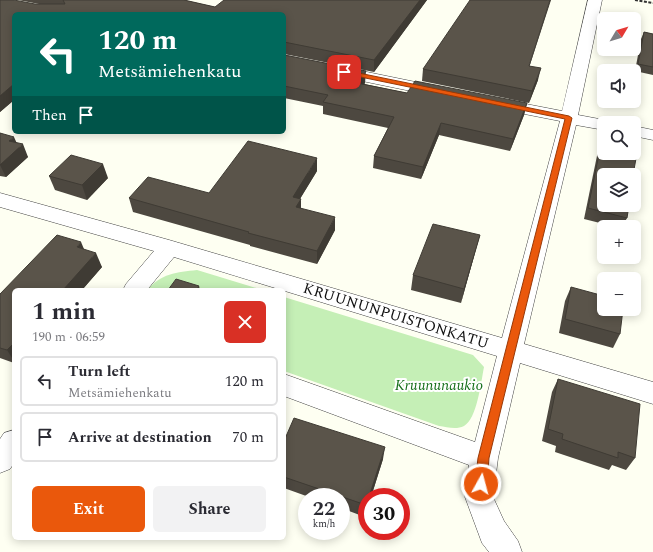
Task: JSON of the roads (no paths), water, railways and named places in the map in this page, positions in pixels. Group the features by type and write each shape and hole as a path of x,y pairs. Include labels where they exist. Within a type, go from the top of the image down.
{"street":[{"path":"507,552 493,532 479,497 484,458 569,118 595,0"},
{"path":"286,60 453,94"},
{"path":"484,100 597,124"},
{"path":"641,132 653,135"},
{"name":"KRUUNUNPUISTONKATU","path":"0,200 169,248 653,393"},
{"path":"136,288 169,248"},
{"path":"286,386 484,458"},
{"path":"0,460 12,445"}],"park label":[{"name":"Kruununaukio","path":"439,385"}]}
